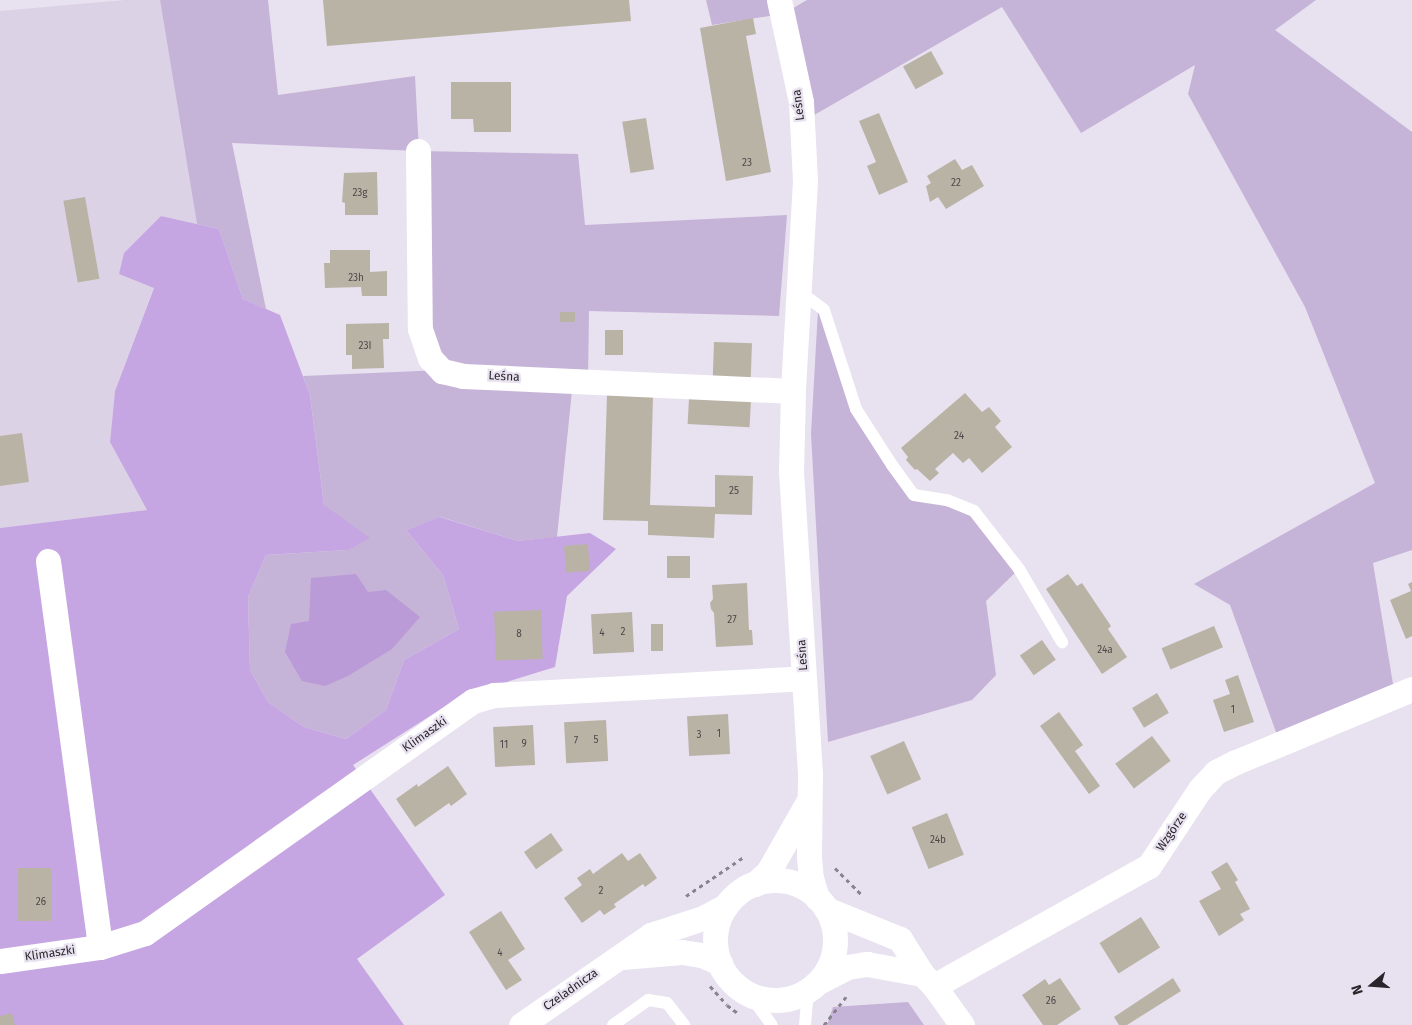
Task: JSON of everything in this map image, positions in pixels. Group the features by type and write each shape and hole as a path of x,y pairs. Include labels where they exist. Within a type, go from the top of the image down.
{"street":[{"name":"Leśna","path":"779,0 800,102 805,181 793,391 791,471 810,774 809,857 811,878 822,904"},
{"name":"Leśna","path":"418,151 420,329 430,358 442,371 464,376 793,391"},
{"path":"48,561 100,947"},
{"name":"Klimaszki","path":"0,961 100,947 145,934 473,701 494,695 804,678"},
{"name":"Wzgórze","path":"928,980 1149,866 1200,790 1216,772 1412,689"},
{"name":"Leśna","path":"755,884 768,872 809,800"},
{"path":"928,980 867,964 847,967 794,997 780,1000 750,995 732,982 720,963 715,936 718,922 726,906 739,892 755,884 772,880 790,882 804,888 822,904 900,939 962,1025"},
{"path":"814,986 828,968 834,954 832,923 822,904"},
{"name":"Czeladnicza","path":"522,1025 651,935 703,918 726,906"},
{"name":"Czeladnicza","path":"622,956 682,952 702,955 720,963"}],"lane":[{"path":"799,291 824,310 856,409 892,466 914,495 947,500 974,511 1019,569 1062,642"},
{"path":"805,1025 814,986"},
{"path":"750,995 772,1025"},
{"path":"614,1025 648,1000 667,1002 684,1025"}],"path":[{"path":"678,901 748,854"},
{"path":"829,862 864,897"},
{"path":"824,1025 848,994"}],"shaded area":[{"path":"125,0 160,0 197,224 161,216 119,273 154,287 115,391 110,442 147,510 0,528 0,11"},
{"path":"160,0 268,0 278,95 415,76 419,151 578,154 585,225 787,215 779,316 589,311 588,380 573,381 557,537 518,541 441,517 406,530 443,575 459,629 404,660 386,710 346,739 304,727 268,702 250,670 248,597 266,555 348,550 324,505 310,395 303,376 442,370 430,358 418,151 232,143 266,309 243,299 219,229 197,224"},
{"path":"706,0 779,0 783,14 807,0 1316,0 1275,30 1412,132 1412,550 1373,563 1395,696 1280,743 1230,605 1194,584 1375,483 1305,307 1188,94 1195,65 1081,133 1002,7 802,122 782,14 712,25"},
{"path":"161,216 219,229 243,299 280,315 310,395 324,505 370,538 348,550 266,555 248,597 250,670 268,702 304,727 346,739 386,710 404,660 459,629 443,575 406,530 440,517 518,541 590,533 616,549 567,596 555,667 500,684 441,709 353,765 445,895 357,959 404,1025 0,1025 0,528 147,510 110,442 115,391 154,288 119,274 124,253"},
{"path":"818,310 856,409 914,495 974,511 1019,569 986,601 996,675 972,700 828,742 811,434"},
{"path":"356,574 368,592 386,590 420,617 392,649 348,676 325,686 302,681 285,652 291,624 309,621 311,578"},
{"path":"908,1002 924,1025 827,1025 833,1007"}],"building":[{"path":"323,0 629,0 631,21 327,46"},
{"path":"753,18 756,34 746,36 771,172 726,181 700,28"},
{"path":"931,51 944,74 916,89 903,67"},
{"path":"451,82 511,82 511,132 474,132 473,119 451,119"},
{"path":"879,113 908,182 879,195 867,166 876,162 859,121"},
{"path":"646,118 654,169 630,173 622,122"},
{"path":"955,159 962,170 972,165 984,186 946,209 938,197 930,202 926,186 931,183 927,176"},
{"path":"377,172 378,215 345,215 345,203 342,202 344,173"},
{"path":"85,197 99,279 78,283 63,201"},
{"path":"330,250 370,250 370,272 387,271 387,296 362,296 361,287 325,288 324,263 330,263"},
{"path":"560,312 575,312 575,322 560,322"},
{"path":"389,323 389,339 383,339 384,368 352,369 352,355 346,355 346,324"},
{"path":"605,330 623,330 623,355 605,355"},
{"path":"714,342 752,343 751,381 713,380"},
{"path":"965,393 982,412 989,407 1001,421 995,427 1012,447 982,473 969,458 963,463 953,453 935,469 939,473 930,481 917,469 915,470 906,460 908,457 901,448"},
{"path":"607,395 653,397 650,505 715,507 715,475 753,476 752,515 715,514 714,538 648,535 648,521 603,520"},
{"path":"689,398 751,401 750,427 688,424"},
{"path":"22,433 29,482 0,486 0,436"},
{"path":"588,544 590,571 566,573 564,546"},
{"path":"667,556 690,556 690,578 667,578"},
{"path":"1068,574 1077,586 1082,583 1111,626 1108,629 1127,657 1102,674 1046,589"},
{"path":"1412,582 1412,636 1406,639 1390,600 1411,591 1408,584"},
{"path":"747,583 749,630 752,630 753,645 716,647 714,613 710,603 713,599 712,585"},
{"path":"541,610 543,659 496,661 494,612"},
{"path":"632,612 634,652 593,654 591,614"},
{"path":"651,624 663,624 663,651 651,651"},
{"path":"1214,626 1223,647 1171,669 1162,648"},
{"path":"1042,640 1056,660 1034,675 1020,655"},
{"path":"1238,675 1254,722 1224,732 1213,700 1230,694 1225,680"},
{"path":"1157,693 1169,713 1144,728 1132,708"},
{"path":"1059,712 1083,745 1075,751 1100,786 1089,794 1040,726"},
{"path":"728,714 730,754 689,756 687,716"},
{"path":"606,720 608,761 566,763 564,722"},
{"path":"533,725 535,765 495,767 493,727"},
{"path":"1152,736 1171,761 1134,788 1115,764"},
{"path":"904,741 921,779 887,794 870,756"},
{"path":"448,766 467,794 451,806 449,803 415,827 396,799 417,784 418,787"},
{"path":"947,813 964,855 929,869 912,827"},
{"path":"551,833 563,850 536,869 524,852"},
{"path":"622,853 628,861 640,853 657,878 645,887 643,884 614,904 616,907 604,915 600,910 582,923 564,898 582,885 577,878 590,869 593,874"},
{"path":"1227,862 1238,880 1235,882 1250,909 1240,914 1244,920 1219,936 1199,901 1221,889 1211,872"},
{"path":"18,868 51,868 51,921 18,921"},
{"path":"501,911 525,949 508,960 522,980 506,990 469,932"},
{"path":"1141,917 1160,948 1119,973 1099,943"},
{"path":"1060,978 1081,1009 1057,1025 1043,1025 1022,995 1045,979 1049,985"},
{"path":"1173,978 1181,991 1127,1025 1119,1025 1114,1017"},
{"path":"12,1013 15,1025 0,1025 0,1016"}]}
